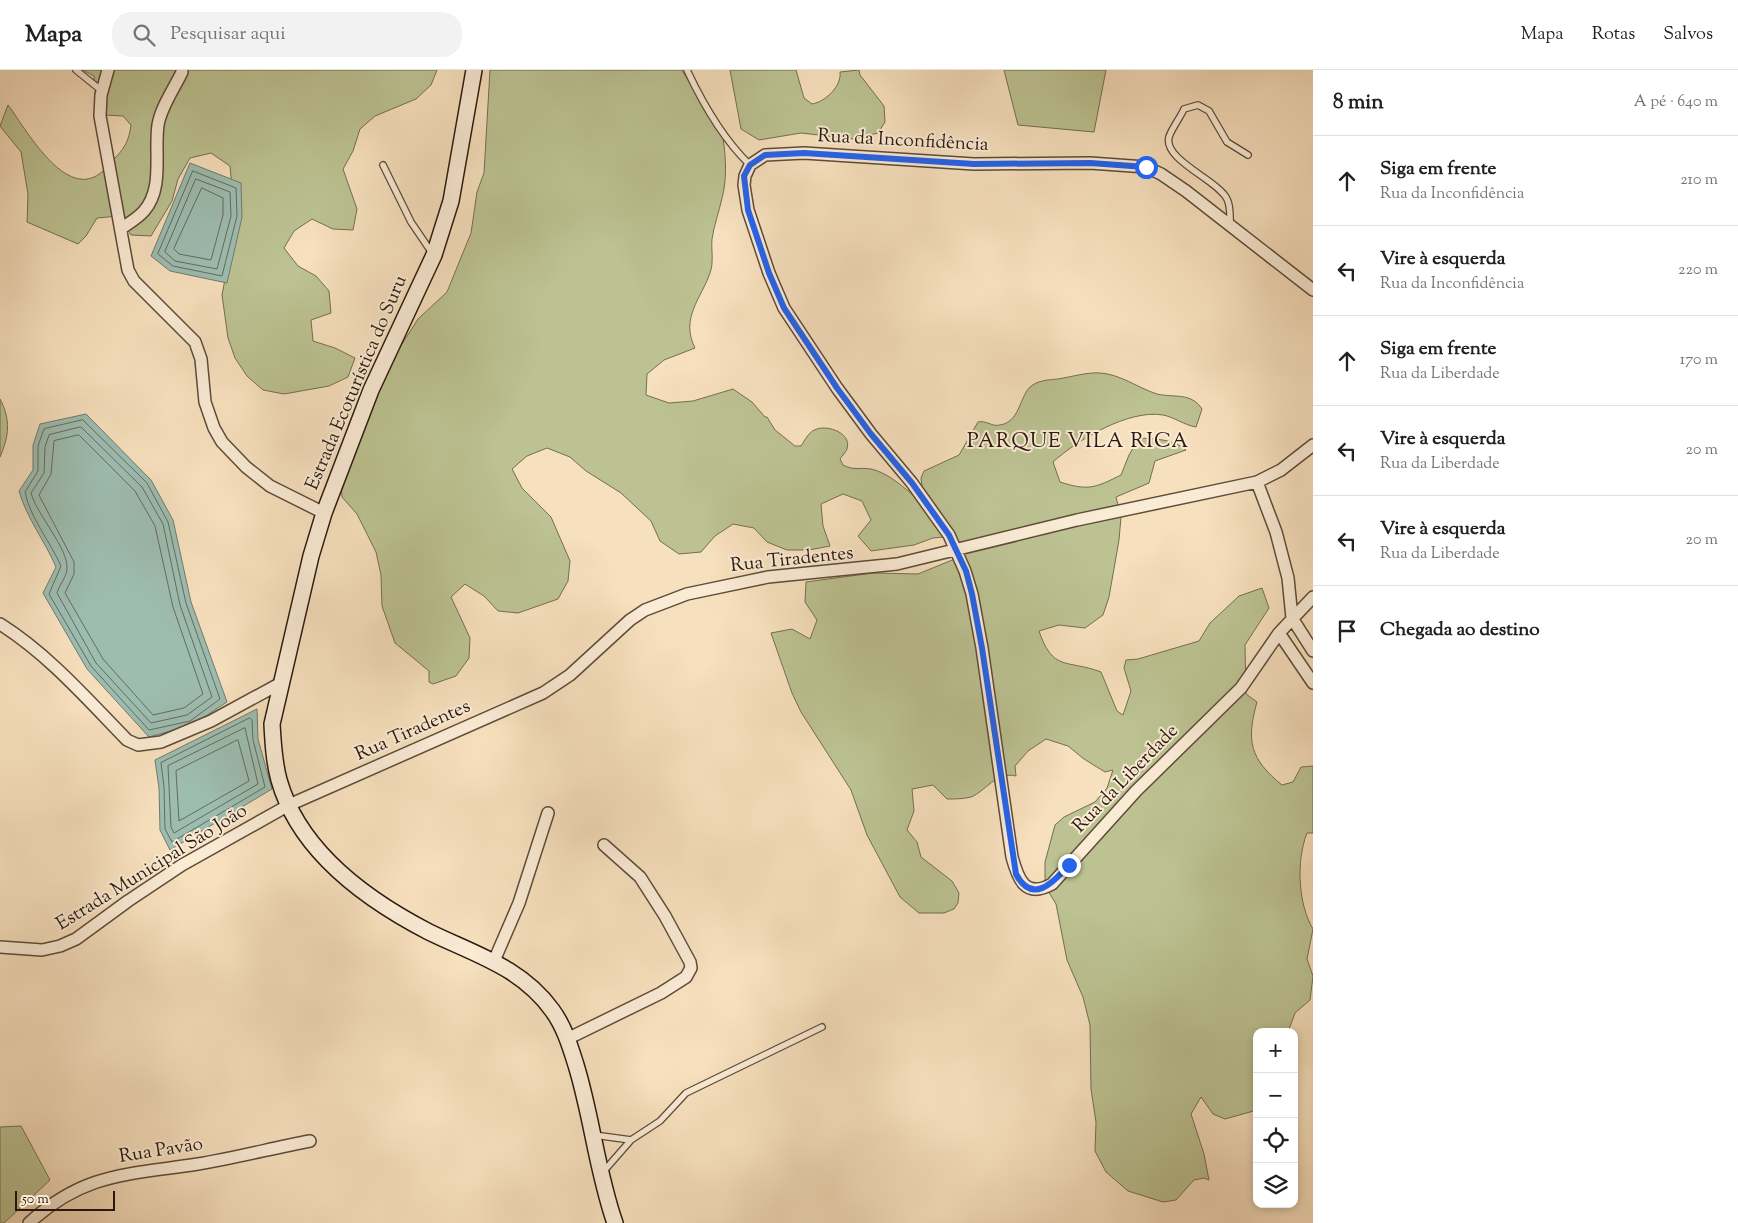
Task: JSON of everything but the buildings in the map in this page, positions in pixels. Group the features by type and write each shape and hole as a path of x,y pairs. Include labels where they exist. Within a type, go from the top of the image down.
{"main road":[{"name":"Estrada Ecoturística do Suru","path":"474,70 451,201 434,255 371,390 324,513 311,556 272,724 273,753 279,781 289,805 310,839 328,862 362,890 428,931 516,973 535,990 553,1011 567,1039 580,1080 615,1223"}],"street":[{"path":"108,70 102,91 100,116 122,228 128,270 134,280 185,330 199,350 209,418 222,442 246,467 270,486 324,513"},
{"path":"122,228 144,211 152,199 157,172 158,125 162,112 182,72"},
{"name":"Rua da Inconfidência","path":"750,165 765,155 804,153 974,164 1137,165 1161,174 1313,290"},
{"path":"750,165 744,176 748,210 769,273 784,308 837,388 871,434 912,483 949,535 956,549"},
{"name":"Rua Tiradentes","path":"289,805 543,693 570,675 630,620 645,610 664,602 687,594 768,577 872,568 916,560 1077,520 1257,482 1281,470 1313,445"},
{"path":"1257,482 1276,532 1288,578 1292,618 1313,652"},
{"name":"Rua da Liberdade","path":"956,549 966,571 976,616 1012,857 1020,882 1032,889 1040,889 1052,884 1136,791 1241,688 1279,632 1313,597"},
{"path":"0,624 27,642 72,682 127,740 138,745 162,742 202,724 281,683"},
{"path":"1279,632 1313,683"},
{"name":"Estrada Municipal São João","path":"0,947 42,950 60,946 76,939 182,865 289,805"},
{"path":"494,961 519,903 548,813"},
{"path":"567,1039 661,993 686,977 691,968 690,962 640,877 604,845"},
{"name":"Rua Pavão","path":"29,1223 56,1201 94,1181 200,1164 310,1140"}],"lane":[{"path":"76,70 102,91"},
{"path":"687,70 714,120 735,151 750,165"},
{"path":"1230,226 1230,206 1223,192 1176,156 1169,148 1169,137 1184,110 1198,105 1209,111 1227,142 1248,155"},
{"path":"383,165 410,222 434,255"},
{"path":"602,1173 631,1140 660,1121 686,1093 696,1086 822,1027"},
{"path":"593,1135 631,1140"}],"green space":[{"path":"83,70 437,70 431,85 416,99 375,116 360,129 353,151 343,169 357,209 353,230 333,229 312,219 294,231 284,248 298,266 316,276 329,291 331,313 311,320 313,341 335,348 355,358 348,377 329,386 284,394 263,390 247,376 235,358 228,338 222,295 226,274 232,188 230,166 211,153 190,158 178,179 172,201 151,236 131,235 118,216 97,218 86,236 78,244 27,222 28,194 21,152 0,126 8,105 38,148 51,162 65,173 79,179 93,178 107,167 128,139 131,125 123,116 105,115 96,101 94,76"},
{"path":"490,70 682,70 717,121 721,130 726,168 725,184 712,239 711,269 691,318 691,337 695,348 664,360 647,374 646,395 669,403 693,401 733,389 752,402 767,417 775,430 795,446 801,446 814,430 822,428 833,429 843,435 848,443 840,459 843,465 878,471 896,481 918,499 923,495 921,478 924,471 959,455 978,422 997,425 1011,420 1029,388 1039,382 1090,373 1107,374 1157,394 1193,400 1202,409 1196,427 1163,415 1149,414 1120,421 1089,436 1053,462 1060,482 1078,487 1091,487 1121,475 1129,455 1139,438 1170,442 1186,450 1155,461 1149,483 1116,497 1121,517 1119,540 1109,597 1103,615 1085,628 1059,625 1039,631 1044,644 1056,659 1101,672 1117,711 1123,715 1131,691 1124,668 1126,660 1138,659 1199,641 1210,623 1239,596 1262,588 1269,608 1245,645 1246,694 1257,702 1252,728 1253,748 1257,758 1271,776 1282,785 1293,782 1301,767 1313,766 1313,833 1307,833 1303,844 1300,882 1304,907 1313,929 1307,959 1313,976 1310,1000 1295,1013 1289,1028 1253,1028 1253,1111 1225,1119 1213,1114 1201,1097 1191,1114 1204,1154 1209,1180 1204,1178 1194,1180 1176,1200 1163,1202 1128,1191 1106,1172 1095,1151 1096,1122 1091,1089 1090,1025 1083,997 1067,960 1056,904 1045,886 1045,862 1055,825 1064,817 1095,802 1107,788 1113,770 1105,772 1068,746 1046,739 1028,751 1015,766 1016,776 1003,776 971,797 947,799 933,785 912,789 914,811 907,830 917,842 921,857 952,881 959,893 958,903 954,909 944,913 919,913 900,897 867,835 851,790 801,712 792,693 771,633 792,629 810,639 817,620 805,602 806,582 873,573 918,574 962,556 955,536 933,538 914,545 871,551 858,536 871,520 862,501 843,494 821,504 823,526 830,546 809,550 787,550 767,542 754,528 733,524 715,536 701,552 679,554 660,541 651,521 621,493 586,471 570,457 547,448 527,456 512,469 522,488 551,517 570,561 568,581 558,599 518,613 498,611 484,596 465,584 451,597 470,638 469,658 456,676 433,684 429,682 429,671 395,643 382,606 381,575 376,552 357,514 342,497 340,475 381,377 418,319 447,292 471,233 477,192 484,173"},
{"path":"730,70 796,70 804,98 812,104 817,103 832,93 838,83 840,72 859,70 860,75 884,106 885,122 878,133 854,139 801,133 759,140 741,129"},
{"path":"1004,70 1106,70 1094,132 1018,125"},
{"path":"0,399 6,414 8,428 0,457"},
{"path":"21,1126 50,1180 4,1223 0,1223 0,1127"}],"water":[{"path":"190,163 241,183 242,217 227,283 170,271 151,256"},
{"path":"86,414 151,480 173,520 191,602 227,702 192,725 149,737 87,669 43,593 56,567 22,501 19,491 33,470 33,445 40,424"},
{"path":"257,709 258,739 272,789 170,850 160,830 159,788 155,760"}],"district":[{"name":"PARQUE VILA RICA","path":"1078,442"}],"route":[{"path":"1069,865 1052,884 1040,889 1027,887 1020,882 1016,874 982,648 966,571 949,535 912,483 871,434 837,388 784,308 769,273 748,210 744,176 755,160 765,155 804,153 974,164 1090,163 1146,167"}]}
